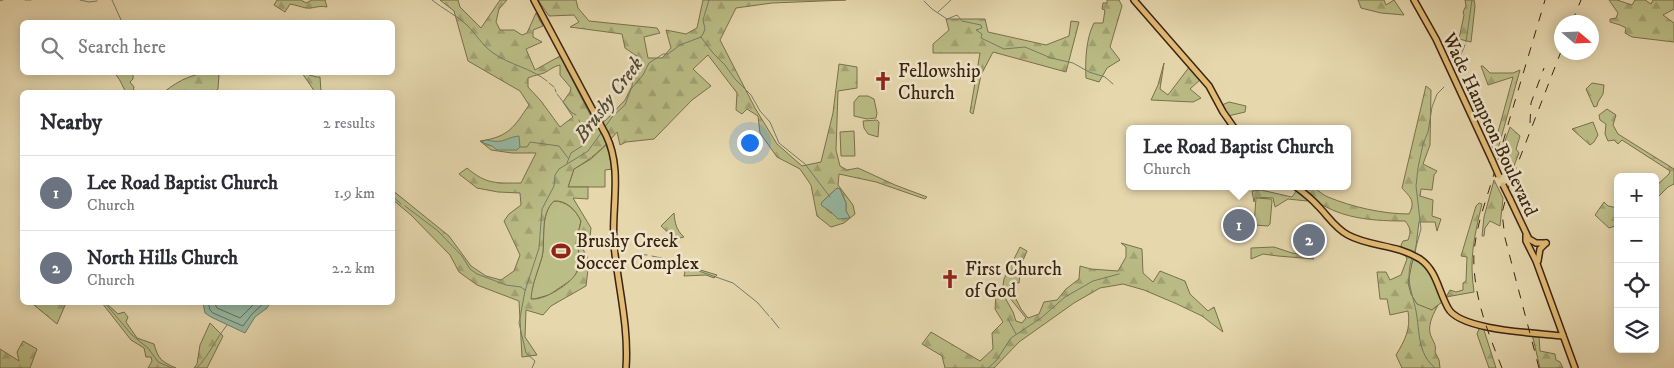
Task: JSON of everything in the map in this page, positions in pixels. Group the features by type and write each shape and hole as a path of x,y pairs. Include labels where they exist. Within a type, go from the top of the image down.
{"main road":[{"path":"534,0 604,131 613,153 616,167 614,243 627,335 626,368"},
{"path":"1134,0 1209,86 1232,125"},
{"name":"Wade Hampton Boulevard","path":"1414,0 1436,39 1532,245 1531,249 1575,368"},
{"path":"1300,190 1315,202 1330,220 1348,234 1395,247 1413,255 1425,264 1438,283 1448,308 1460,318 1486,328 1563,336"},
{"path":"1528,237 1536,243 1546,244 1538,252 1538,267"}],"green space":[{"path":"277,0 301,0 306,3 312,0 325,0 327,7 306,8 290,4 285,12 274,5"},
{"path":"440,0 458,0 460,7 481,28 500,0 507,0 499,9 496,22 500,30 514,30 522,35 527,33 536,13 543,26 533,30 533,37 542,42 526,49 535,70 560,56 594,122 605,121 625,100 632,86 634,68 638,57 625,48 622,34 570,27 579,22 574,15 549,16 538,0 576,0 578,8 589,21 657,28 660,33 644,37 648,58 662,58 671,48 666,30 686,34 697,28 703,0 846,0 772,3 736,8 720,40 755,108 777,144 802,166 821,162 833,113 839,64 857,67 857,88 838,91 836,150 840,166 847,170 858,168 927,197 925,199 876,182 839,174 838,185 853,205 855,214 844,223 831,227 817,216 811,185 800,169 777,157 760,133 758,116 747,109 742,114 736,110 737,93 708,55 693,69 711,86 692,100 654,139 626,142 620,145 617,132 597,153 574,169 568,187 588,187 588,199 573,198 591,228 590,237 581,234 579,241 589,261 586,286 551,306 543,315 526,310 525,337 537,355 522,357 519,301 477,285 459,272 450,255 411,215 395,202 395,192 449,236 471,266 486,276 501,280 514,271 520,255 504,221 509,214 521,205 520,193 498,192 477,188 459,174 467,168 481,178 493,182 521,183 536,153 512,153 491,150 480,141 498,137 510,130 529,105 520,91 468,61 454,11","holes":["560,65 560,75 571,88 563,102 573,117 560,127 528,87 528,78","837,188 840,189 850,218 837,216 830,212 822,202","554,201 566,204 576,213 581,221 576,244 580,255 579,267 570,281 561,288 544,297 531,299 542,257 546,213"]},
{"path":"1107,0 1119,0 1122,6 1110,47 1120,60 1107,68 1099,82 1086,78 1087,50 1089,36 1094,23 1103,23 1105,10 1102,9 1103,3 1107,3"},
{"path":"1358,0 1384,0 1386,5 1394,0 1404,15 1381,13 1361,8"},
{"path":"1465,0 1474,0 1475,6 1471,42 1459,39 1463,12 1466,6"},
{"path":"1609,0 1617,0 1632,5 1635,0 1645,0 1651,4 1653,0 1674,0 1674,9 1663,15 1674,23 1674,42 1632,37 1625,33 1626,28 1610,22 1610,19 1616,18 1618,13"},
{"path":"946,19 985,19 988,32 1046,45 1069,36 1071,21 1079,22 1066,72 993,52 981,75 973,114 970,112 980,53 933,53 933,44 949,30"},
{"path":"1164,63 1160,89 1168,95 1190,66 1201,79 1190,89 1201,98 1193,102 1151,100 1158,85"},
{"path":"1481,66 1490,73 1513,73 1520,70 1496,156 1492,146 1495,143 1513,77 1488,85"},
{"path":"115,75 133,75 133,79 130,82 134,87 133,90 125,90"},
{"path":"198,75 219,75 218,89 167,90 188,78"},
{"path":"303,75 320,77 321,90 314,90"},
{"path":"1592,83 1604,85 1603,94 1597,106 1594,107 1586,89"},
{"path":"1426,86 1431,90 1430,145 1423,164 1437,171 1434,175 1432,190 1421,189 1420,196 1433,200 1432,216 1441,219 1437,231 1435,222 1419,222 1415,255 1408,283 1411,294 1417,304 1432,310 1438,305 1432,318 1430,329 1440,368 1402,368 1396,355 1409,323 1408,311 1390,315 1387,299 1380,299 1377,272 1386,272 1390,280 1401,275 1407,259 1401,245 1403,241 1408,240 1410,232 1405,221 1376,220 1348,216 1322,205 1304,190 1316,190 1337,201 1357,207 1389,213 1409,214 1412,202 1402,188"},
{"path":"859,96 868,96 874,99 877,113 876,118 867,119 854,116 854,102"},
{"path":"1229,102 1246,106 1245,112 1228,116 1222,105"},
{"path":"1607,109 1616,115 1613,125 1618,134 1674,169 1674,184 1659,196 1659,183 1670,171 1622,140 1618,144 1614,140 1608,141 1605,134 1606,124 1600,120 1599,115"},
{"path":"877,120 879,122 878,137 868,134 864,128 863,121"},
{"path":"1593,122 1598,135 1590,145 1572,129"},
{"path":"1510,127 1520,136 1516,149 1519,153 1510,176 1502,165 1501,153"},
{"path":"854,131 855,156 841,156 840,132"},
{"path":"606,145 612,169 605,170 605,187 568,187 574,169 591,159"},
{"path":"1494,180 1503,198 1500,226 1490,221 1485,228 1484,236 1482,236 1484,217"},
{"path":"1261,190 1292,197 1297,190 1307,201 1288,199 1275,207 1273,198 1255,197 1254,202 1252,191"},
{"path":"1256,198 1271,199 1272,201 1270,224 1268,226 1254,225"},
{"name":"Brushy Creek Soccer Complex","path":"554,201 570,207 581,221 577,238 580,264 574,278 549,295 530,299 542,257 546,213"},
{"path":"1604,202 1608,206 1614,207 1614,226 1609,228 1595,215"},
{"path":"1479,203 1482,204 1472,258 1474,292 1446,297 1450,290 1456,292 1463,290 1463,283 1466,281 1467,257 1461,256 1476,206"},
{"path":"674,213 676,226 684,237 675,239 661,226"},
{"path":"1121,243 1142,249 1143,273 1153,282 1160,271 1185,281 1190,294 1208,311 1214,307 1223,332 1202,316 1177,304 1144,290 1123,284 1100,288 1074,303 1019,342 994,368 945,368 942,356 922,344 931,332 980,361 993,349 992,333 1003,322 995,309 996,295 1002,292 1004,279 1020,247 1027,251 1021,265 1019,283 1013,282 1008,287 1007,294 1015,297 1028,318 1039,314 1044,302 1057,300 1066,289 1079,279 1080,266 1091,269 1118,271 1126,257 1126,247","holes":["1003,294 1009,297 1026,318 1022,323 1016,321"]},
{"path":"1274,247 1292,253 1310,255 1314,259 1263,254 1251,259 1251,248"},
{"path":"1414,258 1429,272 1440,295 1442,302 1432,310 1418,305 1413,300 1409,288 1409,276"},
{"path":"687,263 694,268 717,275 714,278 706,275 684,276"},
{"path":"34,305 65,305 57,324"},
{"path":"104,305 108,305 118,314 124,312 128,317 126,322 137,338 154,344 161,359 176,368 148,368 152,361 151,357 146,357 144,348 131,340"},
{"path":"210,323 223,336 207,368 194,368 197,364 200,345"},
{"path":"1483,327 1496,368 1489,368 1477,334 1479,329"},
{"path":"1532,334 1539,336 1540,351 1555,354 1556,360 1560,362 1563,368 1540,368"},
{"path":"23,341 37,349 30,368 0,368 0,349 19,361 17,352"}],"water":[{"path":"519,136 520,147 517,150 497,150 481,142 486,140 501,141"},
{"path":"837,188 840,189 850,218 838,219 821,205"},
{"path":"204,305 269,305 255,317 245,333 205,313"}],"waterway":[{"path":"25,0 31,0"},
{"path":"80,0 97,1"},
{"path":"112,0 121,20"},
{"path":"432,0 467,25 493,53 547,81"},
{"name":"Brushy Creek","path":"605,127 612,117 625,105 631,89 643,75 649,63 663,54 668,54 680,45 701,37 705,29 703,20 709,0"},
{"path":"938,12 951,0"},
{"path":"1466,42 1472,0"},
{"path":"924,1 947,19 957,15 962,21 981,25 982,28 976,30 982,34 981,38 1004,49 1025,47 1051,58 1073,63 1089,72 1105,77 1113,84"},
{"path":"701,37 735,79 751,95 760,111 770,122 779,143 805,164 830,197"},
{"path":"1456,66 1465,45"},
{"path":"549,83 554,87"},
{"path":"1414,254 1421,229 1416,186 1418,168 1423,144 1428,132 1432,107 1437,94 1444,87"},
{"path":"557,94 571,112 576,115"},
{"path":"567,163 571,153 585,144 584,133 579,120"},
{"name":"Brushy Creek","path":"532,368 535,361 526,353 519,323 525,291 539,248 542,209 554,186 555,175 559,169 588,151 601,133"},
{"path":"520,147 527,147 530,142 559,146 568,158"},
{"path":"395,199 401,204"},
{"path":"405,206 438,231 462,256 470,269 477,274 506,285 521,287 525,290"},
{"path":"636,254 647,255"},
{"path":"652,256 684,263 696,270 733,283 758,303 769,316"},
{"path":"1412,258 1409,279 1420,342 1425,356 1435,368"},
{"path":"988,368 996,361 1011,338 1041,318 1065,297 1093,281 1119,274"},
{"path":"107,305 132,335 148,348 158,362 172,368"},
{"path":"771,318 779,328"},
{"path":"1008,319 1016,334"},
{"path":"197,368 227,325"}],"railway":[{"path":"1502,368 1488,331 1477,293 1474,267 1475,244 1483,208 1545,0"},
{"path":"1575,15 1581,0"},
{"path":"1539,368 1505,238 1502,213 1509,186 1558,60"},
{"path":"1530,123 1531,103 1544,68"}],"place":[{"name":"Fellowship Church","path":"883,81"},
{"name":"Lee Road Baptist Church","path":"1239,225"},
{"name":"North Hills Church","path":"1309,240"},
{"name":"Brushy Creek Soccer Complex","path":"561,251"},
{"name":"First Church of God","path":"950,279"}]}
